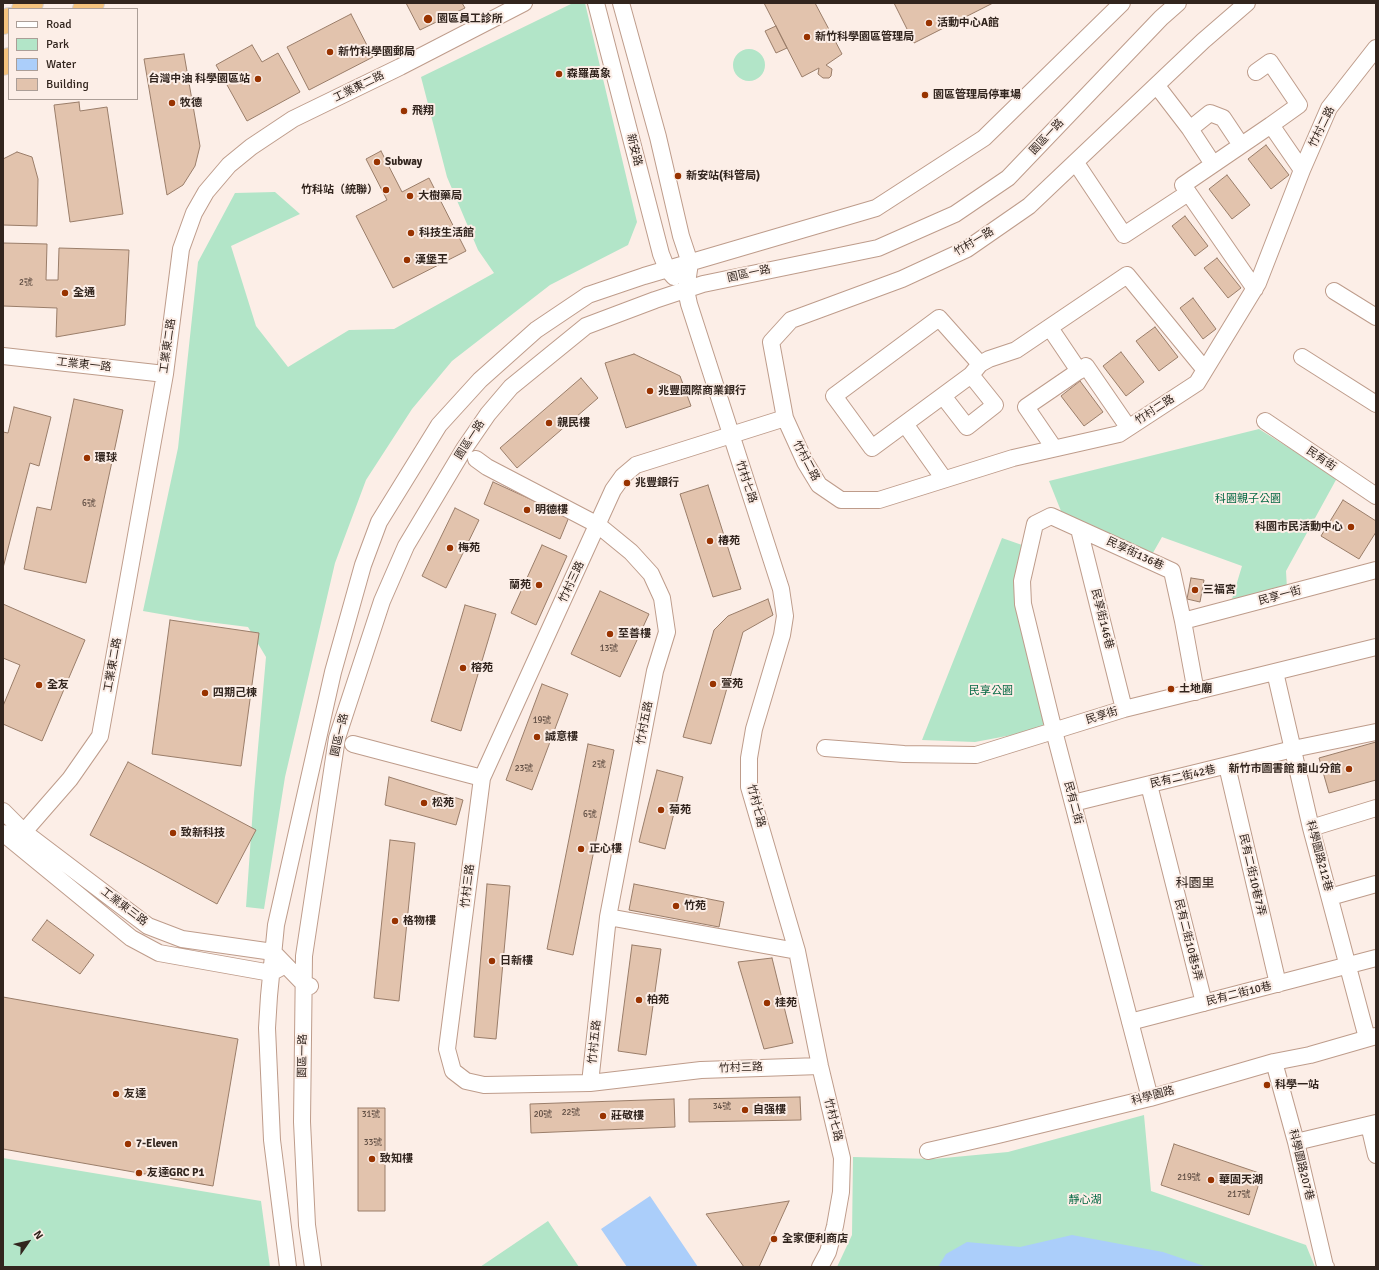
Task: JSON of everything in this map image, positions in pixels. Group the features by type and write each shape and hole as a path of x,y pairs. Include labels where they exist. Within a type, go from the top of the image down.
{"street":[{"name":"工業東二路","path":"14,836 70,779 100,736 165,374 181,249 194,213 206,192 222,172 251,147 294,119 400,67 524,3"},
{"name":"新安路","path":"596,3 656,237 667,269 687,297"},
{"path":"621,3 658,137 681,236 690,263 687,297"},
{"name":"園區一路","path":"288,1267 272,1140 267,1028 276,924 333,672 363,565 379,522 439,425 480,380 536,330 588,295 667,269 876,208 984,138 1122,3"},
{"name":"園區一路","path":"313,1267 307,1225 302,1122 310,952 338,738 382,600 406,546 464,449 488,414 511,387 586,326 654,300 687,297 704,284 878,248 955,214 1008,178 1161,18 1178,3"},
{"name":"竹村一路","path":"785,418 771,342 791,320 902,279 967,249 1029,206 1203,41 1247,3"},
{"name":"竹村二路","path":"785,418 805,462 819,485 841,500 879,500 1013,458 1119,434 1197,383 1258,283 1302,170 1329,108 1376,48"},
{"path":"1255,289 1183,185 1299,105 1270,62 1256,72"},
{"path":"1157,86 1190,129 1213,164"},
{"path":"1190,129 1210,113 1223,118 1241,145"},
{"path":"1271,125 1302,170"},
{"path":"1076,163 1124,236 1188,192"},
{"path":"943,396 967,427 995,405 976,370 939,318 834,396 872,448 943,396 976,370 989,359 1016,350 1128,275 1205,370"},
{"path":"1334,290 1376,318"},
{"name":"竹村七路","path":"687,297 781,589 785,616 782,635 754,730 749,758 750,787 797,951 820,1066 842,1158 841,1192 835,1226 828,1252 820,1267"},
{"path":"1050,328 1078,371"},
{"name":"工業東一路","path":"3,356 165,374"},
{"path":"1302,357 1376,404"},
{"path":"1054,448 1026,407 1086,366 1128,428"},
{"path":"731,436 785,418"},
{"name":"民有街","path":"1265,421 1376,496"},
{"path":"905,424 944,479"},
{"name":"竹村三路","path":"731,436 636,465 623,476 613,490 482,778 447,1049 453,1070 466,1082 484,1085 590,1084 701,1070 820,1066"},
{"name":"竹村五路","path":"476,459 487,467 598,525 631,552 651,574 662,598 667,632 654,672 608,917 590,1084"},
{"name":"民享街136巷","path":"1051,516 1172,571 1196,692"},
{"name":"民有二街","path":"1051,516 1035,524 1022,581 1023,604 1054,731 1150,1098"},
{"name":"民享街146巷","path":"1079,529 1124,709"},
{"name":"民享一街","path":"1183,621 1376,570"},
{"name":"民享街","path":"825,748 904,754 976,755 1124,709 1376,647"},
{"name":"科學園路212巷","path":"1275,672 1311,828 1348,966 1372,1037"},
{"name":"民有二街42巷","path":"1073,803 1293,749 1376,732"},
{"path":"353,744 482,778"},
{"name":"民有二街10巷7弄","path":"1227,766 1278,984"},
{"name":"民有二街10巷5弄","path":"1149,785 1204,1003"},
{"path":"1311,828 1376,808"},
{"name":"工業東三路","path":"3,811 14,836 25,852 131,938 159,953 271,973"},
{"name":"工業東三路","path":"14,836 148,926 178,937 273,952"},
{"path":"1330,897 1376,884"},
{"path":"608,917 797,951"},
{"path":"177,957 178,937"},
{"path":"273,952 309,985"},
{"path":"271,973 310,952"},
{"name":"民有二街10巷","path":"1130,1022 1376,958"},
{"name":"科學園路","path":"928,1151 1150,1098 1274,1062 1310,1055 1372,1037"},
{"name":"科學園路207巷","path":"1274,1062 1296,1142 1326,1267"},
{"path":"1296,1142 1372,1124 1376,1154"}],"green space":[{"path":"573,3 585,3 637,222 628,245 550,285 452,361 412,409 366,480 335,563 285,777 264,909 246,907 266,657 248,627 200,621 143,611 178,448 198,262 235,193 275,192 300,214 231,246 256,326 288,367 349,330 394,329 494,273 478,250 447,177 421,77"},
{"path":"749,49 760,54 765,65 760,76 749,81 738,76 733,65 738,54"},
{"name":"科園親子公園","path":"1259,429 1337,478 1286,571 1287,589 1232,599 1242,566 1162,537 1150,558 1063,516 1049,481"},
{"name":"民享公園","path":"1002,538 1022,545 1049,728 975,742 922,740"},
{"name":"靜心湖","path":"1144,1115 1151,1191 1306,1245 1315,1267 837,1267 852,1235 853,1157 933,1159 1008,1152"},
{"path":"3,1158 261,1201 270,1267 3,1267"},
{"path":"548,1221 579,1267 480,1267"}],"water":[{"path":"650,1196 698,1267 627,1267 601,1229"},
{"name":"靜心湖","path":"1072,1235 1163,1252 1207,1267 938,1267 946,1254 967,1242 1020,1247"}],"building":[{"name":"園區員工診所","path":"406,3 462,3 465,8 420,30"},
{"name":"新竹科學園區管理局","path":"764,3 815,3 842,54 826,65 832,69 831,76 829,78 823,78 818,74 819,68 802,77"},
{"name":"活動中心A館","path":"894,3 993,3 914,43"},
{"name":"新竹科學園郵局","path":"351,14 373,57 309,90 287,47"},
{"path":"776,26 787,48 776,53 765,31"},
{"name":"台灣中油 科學園區站","path":"252,45 262,62 278,53 300,92 247,121 216,65"},
{"name":"牧德","path":"184,54 200,146 195,166 183,185 167,195 144,59"},
{"path":"79,102 80,111 107,107 123,214 70,222 54,105"},
{"path":"1266,145 1289,175 1271,189 1248,159"},
{"name":"科技生活館","path":"381,151 402,192 429,178 466,251 393,288 356,216 387,200 366,159"},
{"path":"17,152 32,157 38,179 37,226 3,225 3,159"},
{"path":"1227,175 1250,205 1232,219 1209,189"},
{"path":"1185,216 1208,246 1195,256 1172,226"},
{"name":"全通","path":"3,243 47,244 46,280 58,280 59,248 129,250 125,325 56,337 57,308 3,306"},
{"path":"1217,258 1241,288 1228,298 1204,268"},
{"path":"1193,298 1216,329 1203,339 1180,308"},
{"path":"1155,327 1178,357 1159,371 1136,341"},
{"path":"1121,352 1144,382 1126,396 1103,366"},
{"name":"兆豐國際商業銀行","path":"634,354 680,376 691,406 626,428 605,363"},
{"name":"親民樓","path":"581,378 598,398 517,468 500,448"},
{"path":"1080,381 1103,412 1084,426 1061,396"},
{"name":"環球","path":"74,399 123,410 86,583 24,569 37,507 51,510"},
{"path":"14,407 51,417 39,466 30,463 3,568 3,432 8,433"},
{"name":"明德樓","path":"493,482 569,517 560,539 484,504"},
{"name":"椿苑","path":"708,485 741,589 713,597 680,494"},
{"name":"科園市民活動中心","path":"1343,500 1376,521 1376,532 1359,559 1321,536"},
{"name":"梅苑","path":"455,508 479,520 446,588 422,576"},
{"name":"蘭苑","path":"542,545 567,556 536,625 511,613"},
{"name":"三福宮","path":"1191,578 1204,580 1200,602 1187,599"},
{"name":"至善樓","path":"600,591 649,614 620,677 571,654"},
{"name":"萱苑","path":"768,599 773,615 743,632 711,744 683,737 714,630 728,616"},
{"name":"全友","path":"3,604 85,640 42,741 3,724 3,706 20,665 3,658"},
{"name":"榕苑","path":"465,605 496,614 461,731 431,721"},
{"name":"四期己棟","path":"170,620 259,633 241,766 152,754"},
{"name":"誠意樓","path":"542,684 568,694 532,790 506,780"},
{"name":"新竹市圖書館 龍山分館","path":"1376,742 1376,780 1329,793 1319,758"},
{"name":"正心樓","path":"588,744 614,750 573,955 547,949"},
{"name":"致新科技","path":"128,762 256,830 217,904 90,835"},
{"name":"菊苑","path":"657,770 683,777 665,849 639,842"},
{"name":"松苑","path":"389,777 463,800 456,825 385,805"},
{"name":"格物樓","path":"390,840 415,843 399,1001 374,998"},
{"name":"日新樓","path":"487,884 510,886 496,1039 474,1037"},
{"name":"竹苑","path":"634,884 724,902 719,927 629,910"},
{"path":"47,920 94,955 80,974 32,940"},
{"name":"柏苑","path":"632,945 661,949 646,1055 618,1051"},
{"name":"桂苑","path":"772,958 793,1043 764,1049 738,962"},
{"name":"友達","path":"3,997 238,1039 213,1186 3,1149"},
{"name":"自强樓","path":"800,1097 801,1120 689,1122 689,1099"},
{"name":"莊敬樓","path":"674,1099 675,1127 531,1133 530,1104"},
{"name":"致知樓","path":"358,1108 385,1108 385,1211 358,1211"},
{"name":"華固天湖","path":"1174,1144 1262,1174 1249,1215 1161,1185"},
{"path":"789,1201 759,1267 744,1267 706,1214"}],"place":[{"name":"園區員工診所","path":"428,19"},
{"name":"活動中心A館","path":"929,23"},
{"name":"新竹科學園區管理局","path":"807,37"},
{"name":"新竹科學園郵局","path":"330,52"},
{"name":"森羅萬象","path":"559,74"},
{"name":"台灣中油 科學園區站","path":"258,79"},
{"name":"園區管理局停車場","path":"925,95"},
{"name":"牧德","path":"172,103"},
{"name":"飛翔","path":"404,111"},
{"name":"Subway","path":"377,162"},
{"name":"新安站(科管局)","path":"678,176"},
{"name":"竹科站（統聯）","path":"386,190"},
{"name":"大樹藥局","path":"410,196"},
{"name":"科技生活館","path":"411,233"},
{"name":"漢堡王","path":"407,260"},
{"name":"全通","path":"65,293"},
{"name":"兆豐國際商業銀行","path":"650,391"},
{"name":"親民樓","path":"549,423"},
{"name":"環球","path":"87,458"},
{"name":"兆豐銀行","path":"627,483"},
{"name":"明德樓","path":"527,510"},
{"name":"科園市民活動中心","path":"1351,527"},
{"name":"椿苑","path":"710,541"},
{"name":"梅苑","path":"450,548"},
{"name":"蘭苑","path":"539,585"},
{"name":"三福宮","path":"1195,590"},
{"name":"至善樓","path":"610,634"},
{"name":"榕苑","path":"463,668"},
{"name":"萱苑","path":"713,684"},
{"name":"全友","path":"39,685"},
{"name":"土地廟","path":"1171,689"},
{"name":"四期己棟","path":"205,693"},
{"name":"誠意樓","path":"537,737"},
{"name":"新竹市圖書館 龍山分館","path":"1349,769"},
{"name":"松苑","path":"424,803"},
{"name":"菊苑","path":"661,810"},
{"name":"致新科技","path":"173,833"},
{"name":"正心樓","path":"581,849"},
{"name":"竹苑","path":"676,906"},
{"name":"格物樓","path":"395,921"},
{"name":"日新樓","path":"492,961"},
{"name":"柏苑","path":"639,1000"},
{"name":"桂苑","path":"767,1003"},
{"name":"科學一站","path":"1267,1085"},
{"name":"友達","path":"116,1094"},
{"name":"自强樓","path":"745,1110"},
{"name":"莊敬樓","path":"603,1116"},
{"name":"7-Eleven","path":"128,1144"},
{"name":"致知樓","path":"372,1159"},
{"name":"友達GRC P1","path":"139,1173"},
{"name":"華固天湖","path":"1211,1180"},
{"name":"全家便利商店","path":"774,1239"}],"district":[{"name":"科園里","path":"1195,884"}]}
